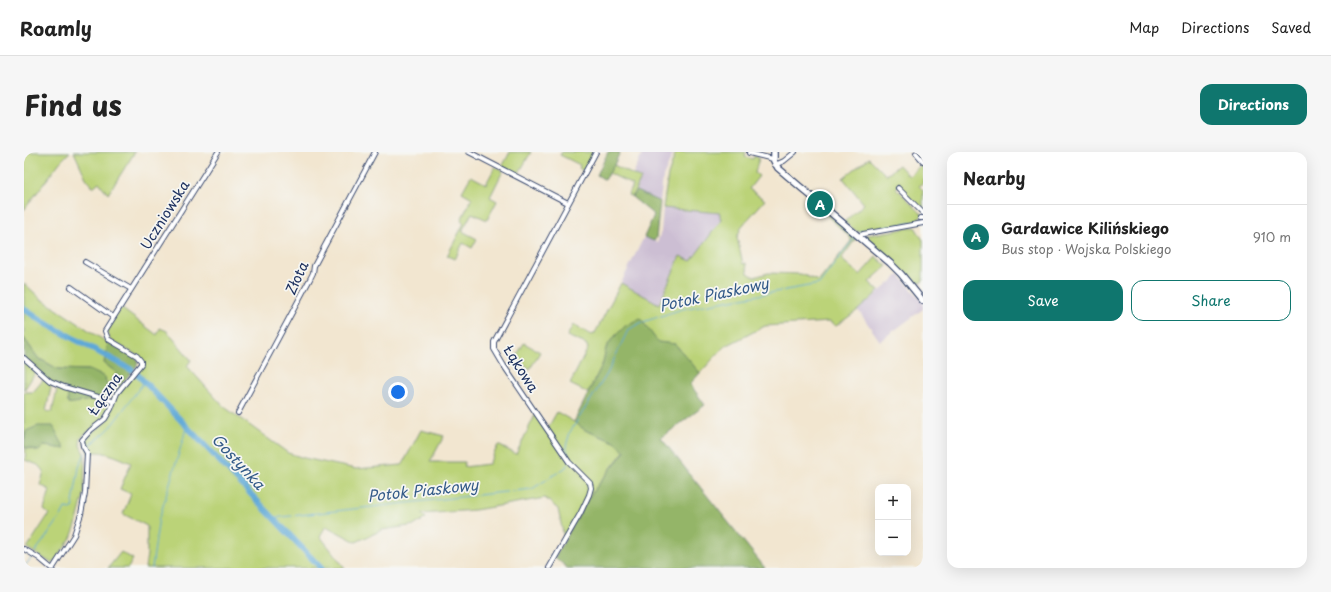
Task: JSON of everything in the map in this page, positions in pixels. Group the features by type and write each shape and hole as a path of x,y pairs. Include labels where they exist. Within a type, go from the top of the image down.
{"street":[{"name":"Uczniowska","path":"106,336 105,331 113,317 218,152"},
{"name":"Złota","path":"238,413 310,279 314,266 375,152"},
{"path":"469,152 568,204"},
{"name":"Łąkowa","path":"549,568 586,501 591,488 590,482 569,462 494,350 494,342 596,152"},
{"path":"774,152 774,162"},
{"path":"774,162 784,161 795,152"},
{"path":"749,153 774,162 902,274 923,301"},
{"path":"916,153 923,161"},
{"path":"898,188 923,213"},
{"path":"859,236 923,223"},
{"path":"84,262 131,289"},
{"path":"71,287 113,317"},
{"name":"Łączna","path":"52,568 74,535 81,514 85,493 87,453 83,446 82,440 91,430 105,419 112,401 121,387 140,367 141,361 138,356 110,341 106,336"},
{"path":"24,358 50,381 64,387 112,401"},
{"path":"24,549 52,568"}],"shaded area":[{"path":"643,152 674,152 663,177 660,202 636,191 641,179 633,175"},
{"path":"663,208 720,213 720,218 722,219 691,261 680,256 658,304 621,283 644,237 657,242 661,232"},
{"path":"899,275 923,302 923,309 880,341 858,310"}],"green space":[{"path":"24,152 70,152 60,162 24,210"},
{"path":"74,152 135,152 108,194 99,182 93,187 86,178"},
{"path":"510,152 531,152 518,175 502,167"},
{"path":"562,152 594,152 583,171 579,168 580,165 560,155"},
{"path":"608,152 620,152 605,180 597,175"},
{"path":"676,152 746,152 745,157 753,159 754,156 759,158 755,173 759,176 749,189 765,200 742,226 737,237 743,264 746,263 748,273 754,277 768,273 801,274 819,281 851,241 850,237 824,213 827,213 857,237 841,259 860,275 876,257 887,266 869,282 879,291 858,310 836,326 829,322 765,326 724,347 700,373 675,344 612,339 606,348 603,363 588,393 570,384 588,348 586,344 567,336 573,325 592,335 595,333 621,283 659,304 680,256 691,261 722,219 720,218 720,213 663,208 668,175"},
{"path":"869,158 886,175 899,165 909,176 923,163 923,183 919,186 923,190 923,211 898,186 896,188 923,215 919,218 920,222 860,232 856,231 844,222 864,204 843,178"},
{"path":"614,165 641,179 632,197 628,195 633,185 609,173"},
{"path":"495,167 503,171 490,197 497,201 487,220 472,213 462,231 477,239 472,248 463,243 455,259 447,256 464,223 461,220 472,198 462,192 471,176 486,184"},
{"path":"636,191 660,202 656,238 654,241 644,237 654,215 632,197"},
{"path":"915,227 923,240 923,281 914,286 895,265 863,236"},
{"path":"24,283 40,298 108,343 104,363 117,373 107,386 89,370 58,369 38,358 24,338"},
{"path":"121,308 157,335 160,328 167,331 191,360 187,366 223,406 288,453 304,458 356,469 402,465 421,430 444,436 430,462 465,462 464,467 489,464 498,445 516,454 535,415 546,431 557,412 585,430 615,442 625,450 591,494 564,538 558,509 545,498 475,510 422,514 426,518 415,525 382,530 356,542 326,526 320,536 345,568 145,568 147,554 147,526 123,514 131,494 120,489 131,463 116,456 104,453 93,452 89,454 84,443 90,433 106,421 117,395 143,364 140,357 110,340 107,330"},
{"path":"640,318 658,342 675,344 700,373 690,384 705,405 661,438 765,568 567,568 555,557 591,494 625,451 615,442 585,430 574,422 603,363 606,348 612,339 625,326"},
{"path":"24,338 38,358 58,369 89,370 105,377 107,386 117,373 104,363 108,343 134,356 138,360 137,366 110,397 68,404 67,389 44,379 24,361"},
{"path":"524,343 540,352 530,369 514,360"},
{"path":"24,361 36,372 24,390"},
{"path":"44,379 52,383 46,411 52,412 58,385 110,402 104,418 81,437 80,445 85,456 84,494 71,538 53,564 27,548 49,514 44,510 50,490 40,485 44,472 38,465 25,460 26,447 39,451 44,446 65,448 26,431 24,439 24,392 33,392"},
{"path":"38,426 53,426 65,449 44,446 39,451 24,447 26,431"},
{"path":"121,552 133,559 128,568 108,568"}],"waterway":[{"name":"Potok Piaskowy","path":"859,232 923,221"},
{"name":"Potok Piaskowy","path":"569,458 566,446 570,432 607,374 628,330 640,323 682,309 819,284 855,237"},
{"name":"Gostynka","path":"24,309 45,323 132,370"},
{"name":"Gostynka","path":"137,374 321,568"},
{"path":"87,448 108,430 144,382"},
{"path":"160,516 186,426"},
{"path":"35,552 60,518 65,508 72,509 79,467 85,453"},
{"name":"Potok Piaskowy","path":"273,518 532,489 565,468 568,464"},
{"path":"152,568 159,517"},
{"path":"24,567 32,557"}],"place":[{"name":"Gardawice Kilińskiego","path":"820,204"}]}
